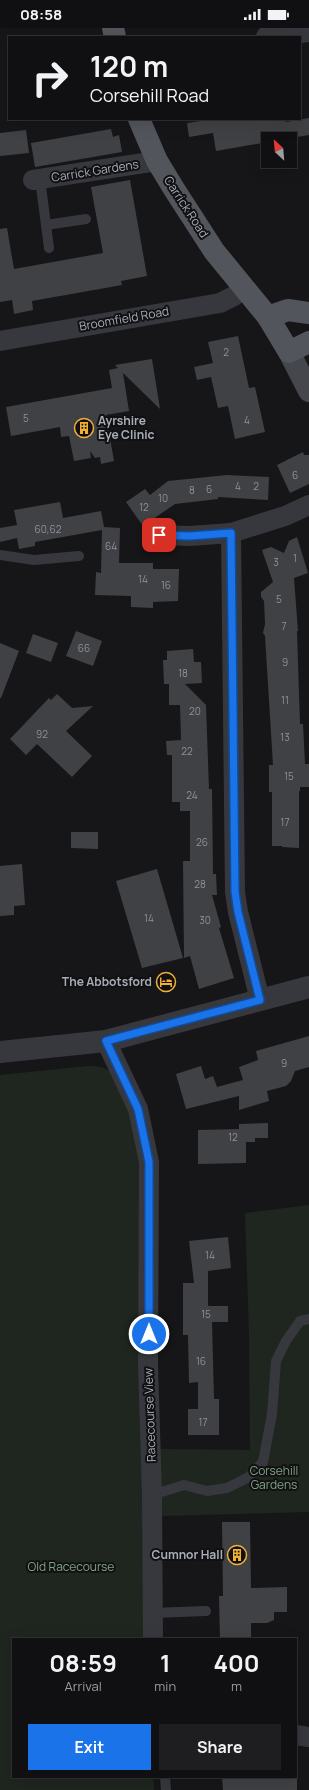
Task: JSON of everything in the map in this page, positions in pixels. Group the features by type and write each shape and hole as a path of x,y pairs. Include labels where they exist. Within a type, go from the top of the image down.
{"main road":[{"name":"Carrick Road","path":"139,120 157,161 214,251 268,317 289,352"},
{"path":"268,317 288,310 309,314"},
{"path":"309,342 289,352 309,391"}],"street":[{"path":"273,36 307,30"},
{"name":"Carrick Gardens","path":"37,180 157,161"},
{"name":"Broomfield Road","path":"0,340 220,303 234,296 244,287"},
{"path":"159,535 190,536 231,533 285,516 309,505"},
{"path":"231,533 235,892 238,912 260,1000"},
{"path":"0,1052 106,1041 309,987"},
{"name":"Racecourse View","path":"106,1041 138,1109 149,1162 148,1365 152,1495 153,1638"},
{"path":"297,1735 309,1737"}],"lane":[{"path":"37,180 49,248"},
{"path":"46,225 86,220"},
{"path":"0,555 34,560 79,556"},
{"path":"152,1495 184,1485 207,1491 227,1488 249,1477 263,1462 272,1414 276,1361 286,1341 300,1321 309,1319"},
{"path":"153,1613 206,1610"},
{"path":"165,1778 166,1790"}],"green space":[{"name":"Old Racecourse","path":"88,1066 106,1069 114,1076 121,1086 126,1098 134,1125 141,1162 144,1638 12,1638 12,1778 153,1778 154,1790 0,1790 0,1075"},
{"name":"Corsehill Gardens","path":"309,1205 309,1512 159,1516 160,1449 250,1450 249,1335 245,1213"}],"building":[{"path":"309,118 309,135 297,137 297,132 261,132 261,143 216,151 213,133 189,137 187,123 208,120 285,120 286,122"},
{"path":"111,129 113,137 119,135 122,152 35,167 31,143"},
{"path":"26,130 29,153 0,156 0,133"},
{"path":"130,180 147,276 121,281 122,285 32,301 33,310 14,314 12,300 0,302 0,229 7,228 14,269 103,253 91,187"},
{"path":"238,336 249,388 255,387 265,432 235,439 228,406 218,408 211,377 197,380 194,367 213,363 208,342"},
{"path":"152,359 160,409 123,373 129,411 106,415 114,461 101,464 100,457 95,458 90,451 91,458 74,461 69,436 61,437 60,427 11,436 6,407 112,388 109,370 118,368 115,365"},
{"path":"303,452 304,455 309,455 309,484 290,493 277,465"},
{"path":"227,475 269,477 268,500 218,497 218,499 175,504 143,526 126,502 145,489 150,495 168,481"},
{"path":"60,502 63,518 101,511 104,527 120,528 119,563 153,563 153,569 179,569 178,601 153,602 153,608 131,607 131,596 95,595 96,572 101,573 102,530 35,542 35,546 19,549 17,538 0,542 0,528 17,525 14,510"},
{"path":"297,537 308,573 294,578 298,631 300,724 303,724 305,764 309,764 309,787 300,787 299,791 299,848 272,846 272,792 269,792 269,765 273,765 265,636 263,633 265,624 264,601 261,597 261,592 273,582 262,550 271,547 284,553 289,541"},
{"path":"76,631 102,641 93,666 66,656"},
{"path":"33,634 58,643 51,662 26,653"},
{"path":"0,643 19,651 1,698 0,698"},
{"path":"193,649 194,662 201,662 202,683 185,684 206,705 209,789 212,789 213,874 216,874 217,895 212,895 221,927 219,928 234,978 199,989 190,956 184,958 183,861 190,861 190,811 180,811 180,802 172,802 172,755 167,755 166,741 181,740 180,705 169,705 169,684 164,684 163,660 167,660 167,651"},
{"path":"57,694 72,708 93,706 66,731 92,756 72,777 37,744 26,755 10,739 49,698 51,700"},
{"path":"71,832 98,832 98,849 71,848"},
{"path":"22,864 25,905 14,906 14,915 0,916 0,866"},
{"path":"157,869 183,958 142,968 116,881"},
{"path":"309,1036 309,1067 295,1071 291,1081 286,1086 267,1091 269,1101 239,1110 239,1096 186,1109 176,1074 201,1066 205,1079 213,1076 217,1087 243,1080 239,1067 258,1060 256,1051"},
{"path":"268,1123 268,1138 255,1138 255,1142 246,1142 246,1163 198,1164 198,1130 239,1129 239,1124"},
{"path":"228,1237 231,1268 208,1271 208,1306 228,1306 228,1322 212,1322 214,1399 219,1399 219,1435 188,1435 188,1409 198,1409 198,1382 189,1383 188,1335 183,1335 183,1283 194,1283 189,1241"},
{"name":"Cumnor Hall","path":"222,1522 250,1522 251,1588 287,1587 287,1612 274,1612 274,1620 267,1623 251,1623 251,1638 220,1638 219,1596 223,1596"},
{"path":"222,1778 297,1778 297,1790 223,1790"}],"place":[{"name":"Ayrshire Eye Clinic","path":"84,428"},
{"name":"The Abbotsford","path":"166,982"},
{"name":"Cumnor Hall","path":"237,1555"}],"route":[{"path":"149,1334 149,1162 138,1109 106,1041 260,1000 238,912 235,892 231,533 190,536 159,535"}]}
